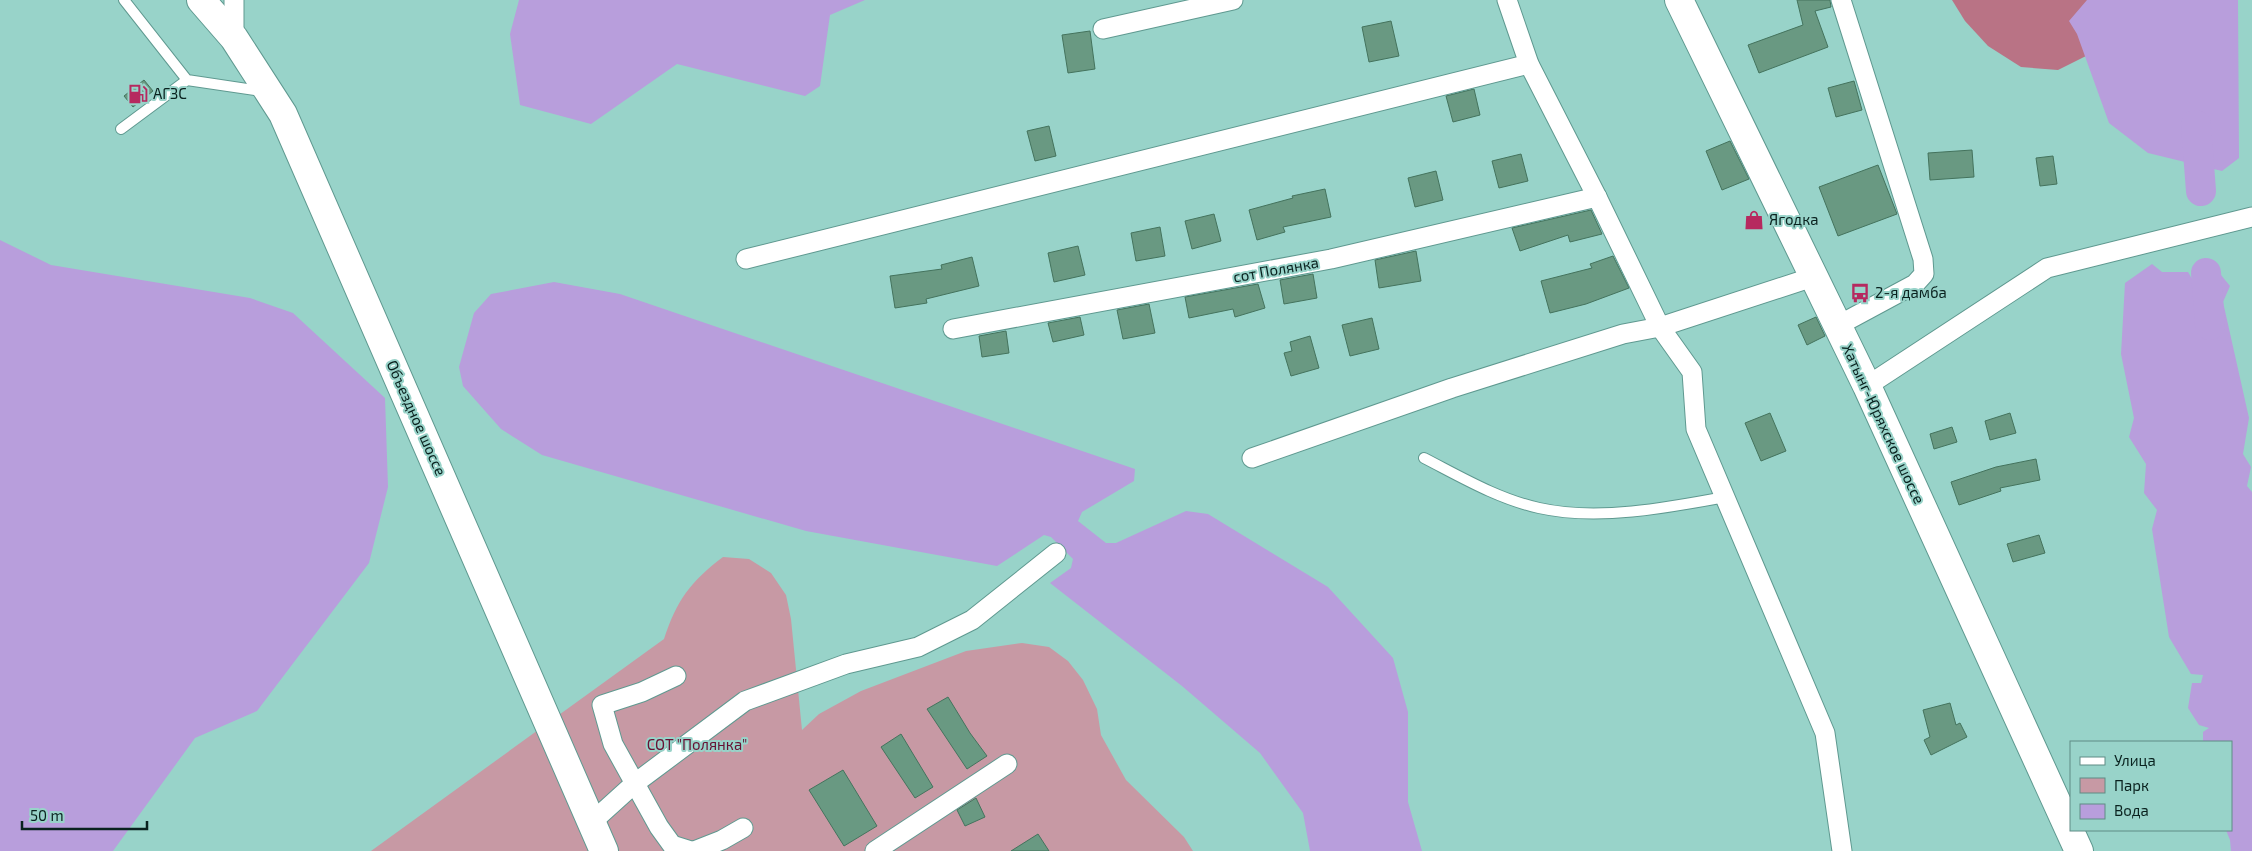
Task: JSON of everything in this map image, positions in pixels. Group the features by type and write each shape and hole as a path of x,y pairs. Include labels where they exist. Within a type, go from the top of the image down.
{"main road":[{"name":"Объездное шоссе","path":"201,0 234,38 277,104 287,123 604,851"},
{"name":"Хатынг-Юряхское шоссе","path":"1679,0 1867,386 2079,851"}],"street":[{"path":"234,0 234,38"},
{"path":"1103,29 1233,0"},
{"path":"1507,0 1529,64 1597,197 1660,327 1692,372 1696,429 1825,733 1842,851"},
{"path":"1837,326 1915,284 1924,274 1923,259 1841,0"},
{"path":"746,259 1529,64"},
{"name":"сот Полянка","path":"952,329 1332,260 1597,197"},
{"path":"1867,386 2047,268 2252,217"},
{"path":"1252,458 1452,388 1623,334 1660,327 1813,277"},
{"path":"592,822 634,784 745,701 846,664 918,647 972,620 1056,553"},
{"path":"676,676 642,692 602,705 613,744 634,784 672,845 692,851 722,840 743,828"},
{"path":"876,851 1007,764"}],"lane":[{"path":"124,0 187,80"},
{"path":"121,129 187,80 259,89 277,104"},
{"path":"1424,458 1479,486 1511,499 1540,508 1575,513 1674,506 1725,497"}],"green space":[{"name":"СОТ \"Полянка\"","path":"723,557 749,559 771,573 786,595 791,619 802,730 819,714 861,691 966,651 1022,643 1049,647 1068,661 1083,680 1097,709 1101,735 1126,780 1184,837 1193,851 371,851 664,639 674,613 686,593 702,575"}],"shaded area":[{"path":"1952,0 2089,0 2092,53 2058,70 2021,67 1988,46 1965,21"}],"water":[{"path":"519,0 865,0 830,15 820,86 805,96 677,64 591,124 520,105 510,34"},
{"path":"2087,0 2238,0 2239,158 2222,171 2148,153 2109,123 2077,34 2069,21"},
{"path":"0,240 51,265 250,298 293,313 385,398 388,487 369,563 257,711 195,738 113,851 0,851"},
{"path":"2152,264 2162,272 2188,272 2198,289 2221,275 2230,286 2223,302 2249,418 2243,454 2251,467 2247,486 2252,492 2252,851 2231,851 2226,831 2232,831 2232,741 2203,741 2203,732 2209,728 2199,725 2188,708 2192,683 2201,683 2203,675 2191,674 2169,637 2152,529 2157,510 2144,493 2146,464 2129,437 2134,418 2121,354 2125,283"},
{"path":"554,282 620,294 1135,469 1134,481 1082,512 1078,521 1106,543 1116,543 1186,511 1208,514 1328,587 1393,658 1408,712 1408,802 1422,851 1310,851 1303,813 1260,753 1182,686 1050,583 1071,568 1073,559 1051,537 1044,535 997,566 806,531 542,455 501,429 463,386 459,367 474,313 491,294"}],"building":[{"path":"1797,0 1830,0 1831,7 1815,11 1828,47 1759,73 1748,45 1803,25"},
{"path":"1391,21 1399,56 1369,62 1362,27"},
{"path":"1090,31 1095,69 1068,73 1062,35"},
{"name":"АГЗС","path":"144,80 153,91 133,107 124,96"},
{"path":"1854,81 1862,110 1836,117 1828,88"},
{"path":"1474,89 1480,115 1453,122 1446,96"},
{"path":"1049,126 1056,156 1035,161 1027,131"},
{"path":"1730,141 1749,179 1722,190 1706,151"},
{"path":"1972,150 1974,177 1930,180 1928,153"},
{"path":"1521,154 1528,181 1499,188 1492,161"},
{"path":"2053,156 2057,184 2040,186 2036,158"},
{"path":"1878,165 1897,214 1838,236 1819,187"},
{"path":"1436,171 1443,200 1415,207 1408,178"},
{"path":"1325,189 1331,217 1283,227 1285,232 1257,240 1249,210 1293,198 1292,196"},
{"path":"1591,210 1602,234 1570,242 1568,235 1520,251 1512,228"},
{"path":"1214,214 1221,241 1192,249 1185,221"},
{"path":"1160,227 1165,256 1136,261 1131,233"},
{"path":"1078,246 1085,275 1054,282 1048,253"},
{"path":"1416,251 1421,281 1379,288 1375,260"},
{"path":"1613,256 1629,288 1586,304 1550,313 1541,281 1592,268 1590,264"},
{"path":"972,257 979,286 926,299 927,303 895,308 890,276 942,269 941,265"},
{"path":"1313,274 1317,298 1284,304 1280,280"},
{"path":"1258,284 1265,308 1235,317 1233,309 1189,318 1185,297"},
{"path":"1149,304 1155,333 1123,339 1117,310"},
{"path":"1080,317 1084,335 1053,342 1048,323"},
{"path":"1816,317 1825,336 1807,345 1798,325"},
{"path":"1372,318 1379,349 1350,356 1342,325"},
{"path":"1006,331 1009,353 982,357 979,336"},
{"path":"1310,336 1319,368 1291,376 1284,353 1292,351 1290,342"},
{"path":"1770,413 1786,451 1761,461 1745,423"},
{"path":"2010,413 2016,433 1990,440 1985,421"},
{"path":"1952,427 1957,442 1934,449 1930,434"},
{"path":"2036,459 2040,480 2000,488 2001,491 1959,505 1951,482 1996,467"},
{"path":"2039,535 2045,553 2013,562 2007,544"},
{"path":"948,697 987,756 967,769 927,709"},
{"path":"1950,703 1956,725 1960,723 1967,737 1931,755 1924,740 1930,737 1923,710"},
{"path":"901,734 933,787 915,798 881,747"},
{"path":"843,770 877,826 844,846 809,790"},
{"path":"976,798 985,817 965,826 957,810"},
{"path":"1038,834 1049,851 1011,851"}],"waterway":[{"path":"2196,125 2201,191"},
{"path":"2206,273 2210,325"}],"place":[{"name":"АГЗС","path":"138,94"},
{"name":"Ягодка","path":"1754,220"},
{"name":"2-я дамба","path":"1860,293"}]}
